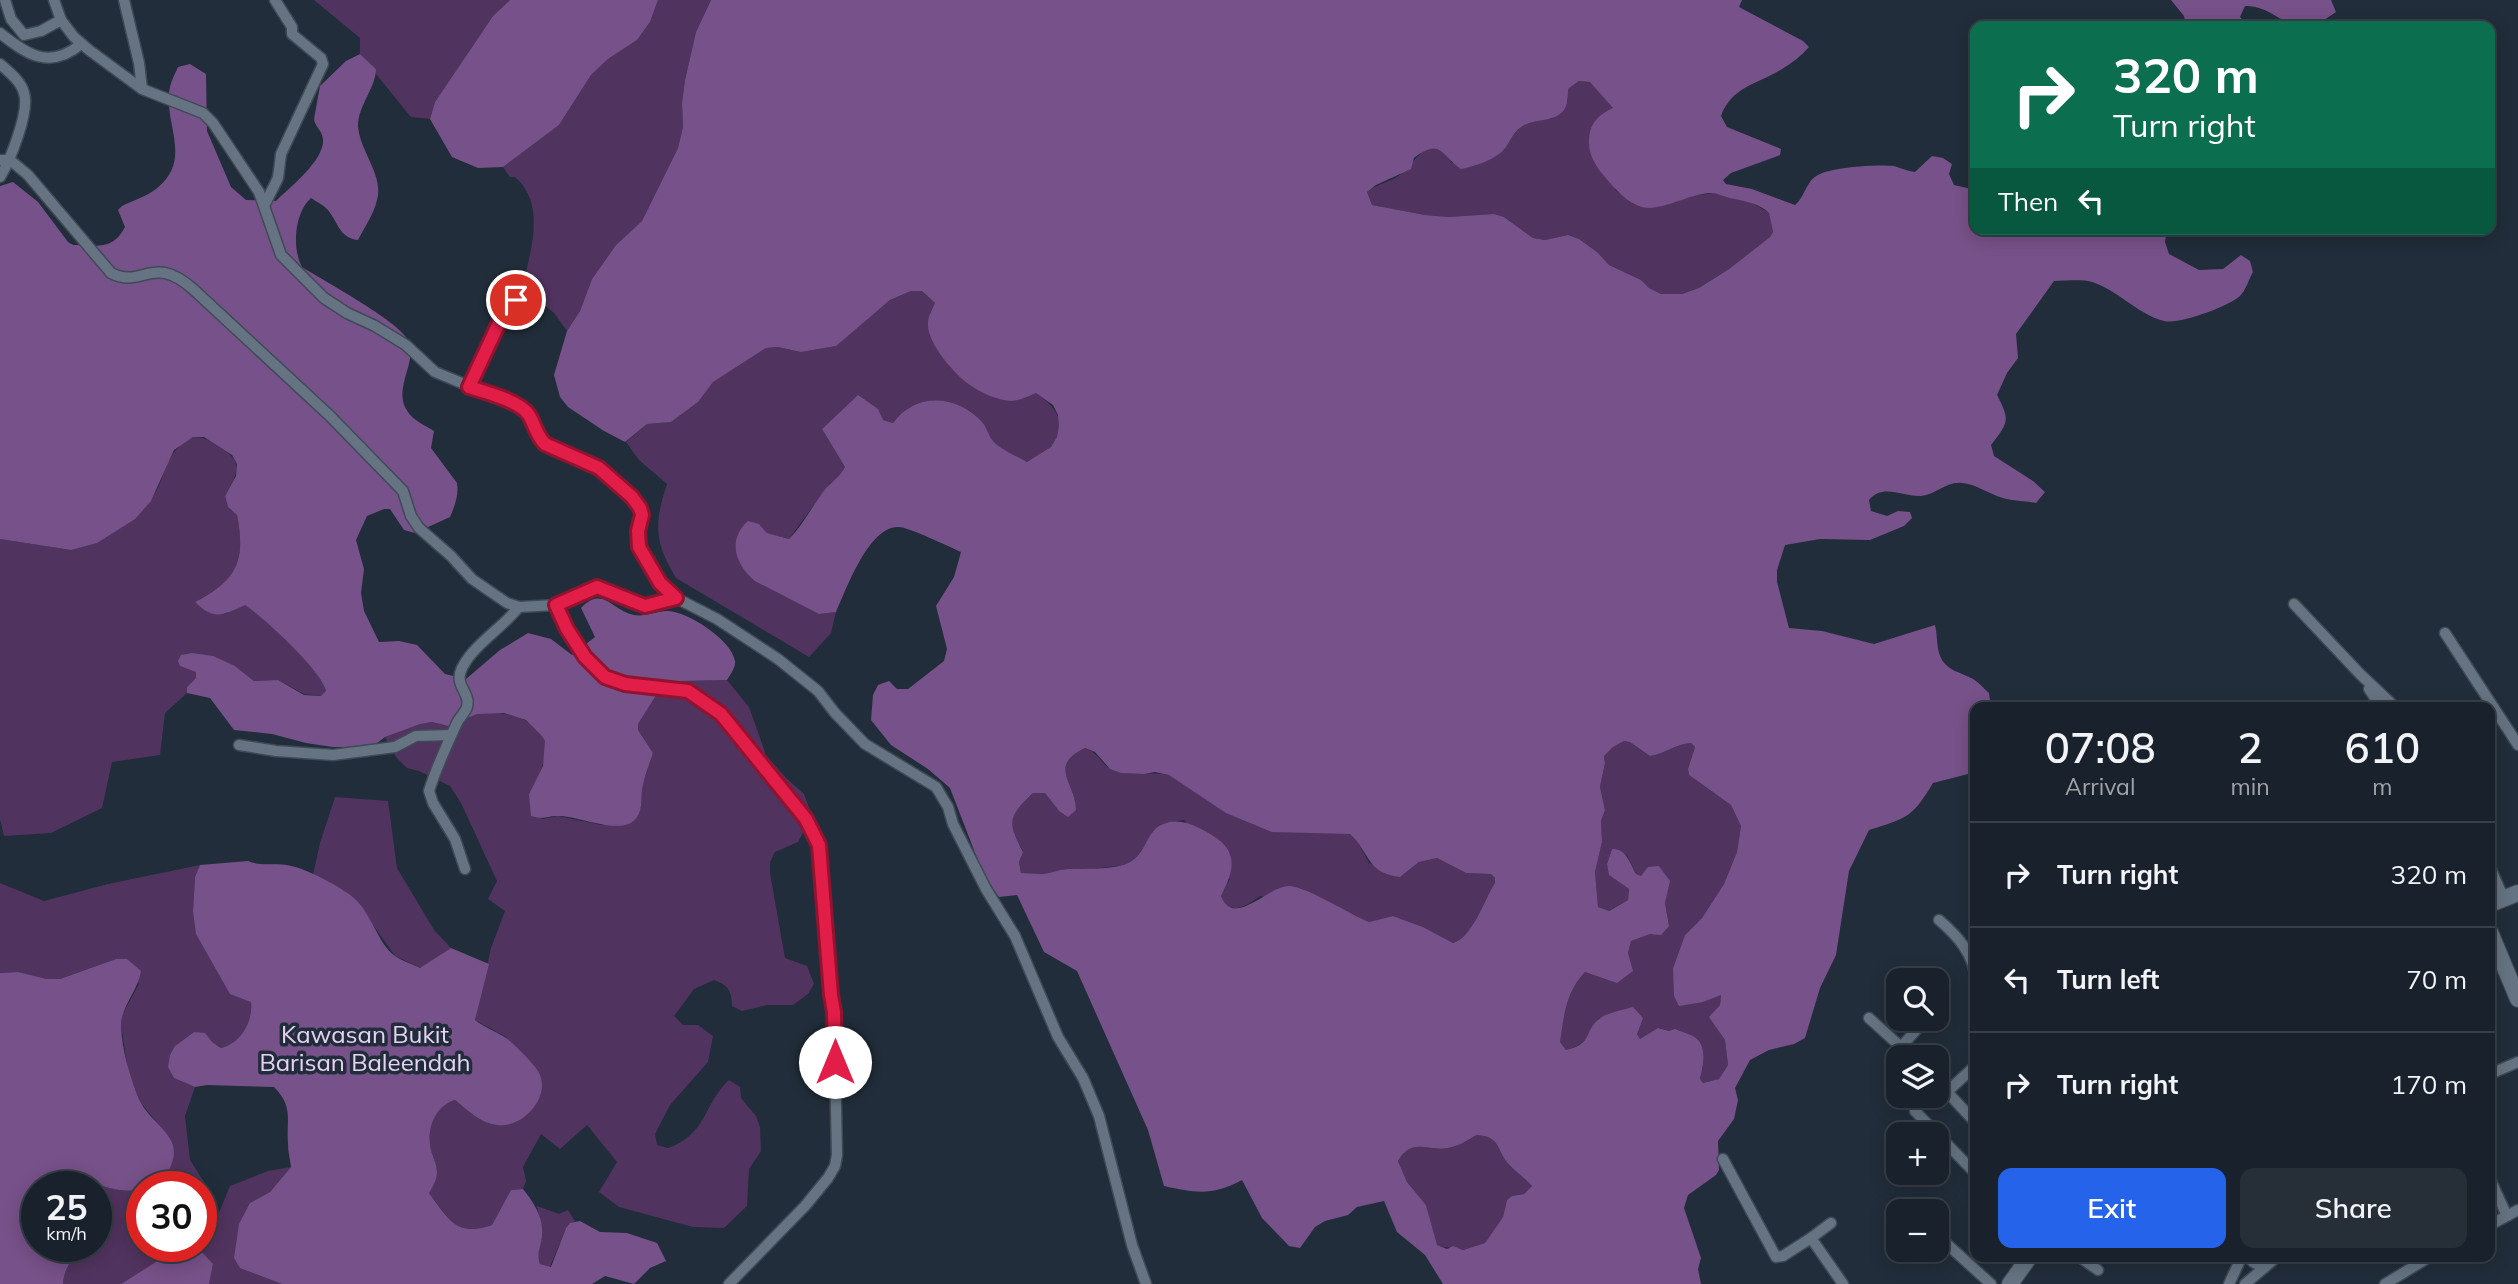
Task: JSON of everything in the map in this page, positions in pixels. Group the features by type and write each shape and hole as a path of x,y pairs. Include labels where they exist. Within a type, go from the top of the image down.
{"main road":[{"path":"2495,944 2518,999"},
{"path":"2017,1282 2027,1262"}],"street":[{"path":"5,0 12,20 26,36 61,20"},
{"path":"54,0 61,20 82,44 142,89 203,113 213,123 265,205 281,255 324,298 406,345 435,372 522,408 545,444 599,468 632,497 640,508 642,515 638,531 639,547 660,583 676,598 717,619 778,659 818,691 865,744 936,787 986,889 1015,936 1058,1037 1083,1077 1099,1116 1132,1245 1146,1284"},
{"path":"124,0 139,63 142,89"},
{"path":"265,205 278,178 281,154 323,64 321,58 292,34 292,27 275,0"},
{"path":"0,33 23,51 40,57 70,54 82,44"},
{"path":"0,64 21,84 26,97 0,177"},
{"path":"5,160 28,175 111,273 130,279 162,272 193,289 330,416 403,491 411,516 426,534 452,556 472,579 507,603 519,607 556,605 597,587 645,606 676,598"},
{"path":"469,387 505,310 516,300 509,279"},
{"path":"2294,604 2390,702"},
{"path":"556,605 585,657 605,677 625,684 688,691 721,714 806,819 819,845 834,1012 835,1166 805,1206 729,1284"},
{"path":"465,869 455,839 429,795 432,780 467,707 458,682 465,662 505,625 519,607"},
{"path":"2445,633 2490,702"},
{"path":"2360,674 2378,702"},
{"path":"2495,710 2518,746"},
{"path":"239,745 333,755 395,747 416,736 452,735"},
{"path":"2495,878 2504,899"},
{"path":"1939,920 1958,936 1970,961"},
{"path":"1869,1018 1898,1045"},
{"path":"1902,1045 1915,1031"},
{"path":"2495,1072 2518,1062"},
{"path":"1949,1090 1970,1071"},
{"path":"1949,1094 1970,1117"},
{"path":"1915,1111 1970,1168"},
{"path":"1723,1159 1776,1257 1783,1256 1831,1223"},
{"path":"2495,1191 2507,1216"},
{"path":"2495,1222 2518,1210"},
{"path":"1811,1222 1814,1236 1843,1284"},
{"path":"1949,1246 1991,1284"},
{"path":"2087,1262 2098,1270"},
{"path":"2229,1284 2239,1262"},
{"path":"2253,1262 2264,1268"},
{"path":"2245,1284 2271,1262"},
{"path":"2385,1284 2421,1262"}],"shaded area":[{"path":"314,0 510,0 493,16 435,102 430,119 411,117 376,74 376,69 360,54 360,38"},
{"path":"658,0 711,0 696,32 685,80 683,127 678,148 642,221 616,245 592,279 580,311 567,331 554,313 523,287 534,229 531,201 525,188 515,177 510,177 503,167 559,125 591,75 608,59 637,40 650,22"},
{"path":"1579,81 1591,82 1614,108 1615,190 1634,204 1655,207 1713,193 1751,202 1769,213 1773,232 1770,237 1699,288 1682,294 1661,294 1641,280 1609,265 1597,252 1579,239 1568,235 1545,240 1533,238 1504,217 1494,214 1448,217 1372,205 1367,192 1397,177 1422,152 1429,149 1436,148 1452,163 1504,150 1513,135 1524,126 1553,118 1568,101 1568,89"},
{"path":"911,291 922,291 935,303 930,313 1014,401 1036,393 1049,403 1058,416 1060,431 1058,438 1049,448 1027,462 997,445 983,423 962,407 937,401 925,402 902,413 893,423 883,420 857,396 822,429 845,467 840,478 830,483 789,539 767,533 759,524 799,603 819,614 836,612 831,633 809,657 676,578 663,553 658,532 667,484 639,460 626,442 647,424 671,422 698,402 712,382 766,348 778,347 801,352 835,346 890,300"},
{"path":"193,437 212,442 227,452 236,463 236,474 225,496 228,507 237,515 240,531 239,557 235,568 221,586 195,602 225,614 245,604 303,658 326,691 322,696 304,694 278,680 254,681 235,666 196,672 196,678 187,687 187,693 165,713 160,755 112,762 102,808 51,833 4,836 0,819 0,539 71,550 146,505 156,491 176,449"},
{"path":"727,680 749,707 766,755 804,794 812,816 798,842 775,852 770,862 770,873 785,958 807,966 814,984 808,994 793,1005 767,1005 742,1011 732,1006 728,989 719,982 714,980 694,989 674,1016 683,1025 698,1025 713,1036 708,1062 670,1105 655,1134 657,1145 668,1148 681,1142 698,1127 729,1080 740,1087 741,1098 756,1116 760,1127 761,1151 749,1169 747,1206 724,1228 693,1227 619,1207 599,1192 617,1162 587,1125 560,1149 541,1134 523,1167 526,1181 523,1189 511,1190 492,1225 470,1229 454,1224 429,1193 437,1175 430,1134 437,1113 455,1100 473,1115 527,1115 540,1095 506,1037 475,1020 491,948 505,911 488,899 497,881 461,803 450,786 407,768 396,757 385,737 420,724 432,722 451,725 477,714 498,713 520,718 539,730 544,739 544,761 529,794 542,819 558,816 602,825 641,809 642,786 653,753 638,730 638,724 657,694 681,681"},
{"path":"1624,741 1630,742 1650,756 1691,743 1695,747 1688,769 1689,775 1731,805 1741,826 1737,852 1724,884 1702,918 1685,935 1673,968 1703,1002 1721,994 1720,1005 1710,1017 1725,1040 1728,1065 1719,1079 1703,1083 1700,1079 1703,1067 1669,1031 1659,1028 1640,1039 1637,1034 1599,1018 1586,1038 1573,1048 1566,1050 1559,1041 1570,996 1585,972 1617,982 1632,971 1628,953 1631,941 1669,926 1665,903 1669,880 1659,866 1641,876 1636,874 1627,855 1612,849 1607,864 1610,875 1629,889 1628,900 1608,911 1598,907 1595,872 1602,842 1601,821 1605,810 1600,787 1604,756"},
{"path":"1085,748 1108,767 1118,771 1169,775 1321,832 1350,834 1358,842 1369,863 1400,877 1419,862 1437,858 1466,873 1491,874 1495,878 1495,884 1472,926 1453,943 1423,927 1393,916 1369,922 1349,914 1260,896 1244,906 1233,908 1224,902 1221,896 1230,879 1184,820 1162,824 1153,831 1143,851 1134,861 1123,865 1066,869 1044,874 1021,873 1019,862 1023,851 1012,826 1014,814 1033,793 1045,793 1059,811 1076,810 1065,768 1074,755"},
{"path":"335,797 388,801 397,868 434,930 451,948 421,968 395,956 354,898 313,875"},
{"path":"200,865 195,877 193,911 251,1002 250,1017 245,1030 229,1045 222,1048 194,1032 175,1046 174,1078 195,1087 185,1116 190,1160 197,1171 164,1171 170,1138 141,1103 128,1071 121,1025 123,1013 139,984 127,959 116,959 60,979 47,979 18,972 0,973 0,883 44,901 108,884"},
{"path":"1477,1135 1493,1140 1508,1163 1532,1186 1524,1194 1512,1196 1507,1200 1503,1217 1485,1243 1463,1250 1436,1245 1426,1205 1407,1182 1398,1161 1404,1153 1416,1147 1444,1149"},
{"path":"291,1167 270,1192 250,1203 240,1267 282,1284 209,1284 213,1264 196,1262 217,1262 217,1218 230,1186 268,1171"},
{"path":"112,1189 125,1191 126,1262 156,1262 121,1284 63,1284 71,1262 112,1262"},
{"path":"537,1206 559,1214 568,1210 575,1221 566,1228 550,1267 540,1264 537,1253 542,1230"}],"green space":[{"path":"510,0 658,0 650,22 637,40 608,59 591,75 559,125 503,167 478,168 452,157 430,119 435,102 493,16"},
{"path":"711,0 1742,0 1739,7 1803,41 1809,47 1786,67 1739,92 1726,106 1721,116 1727,127 1781,149 1780,155 1731,173 1723,180 1726,184 1752,189 1795,205 1811,181 1824,172 1878,165 1915,172 1932,156 1943,158 1952,164 1949,174 1954,185 1970,189 1970,235 2166,235 2165,242 2169,254 2199,270 2223,269 2241,255 2250,261 2253,272 2240,296 2226,305 2204,314 2171,321 2154,318 2110,290 2092,282 2054,281 2016,334 2018,358 2007,373 1997,395 2006,421 1991,445 1994,456 2045,492 2036,503 2003,498 1962,483 1951,484 1921,496 1880,492 1869,500 1871,511 1887,516 1898,511 1910,512 1912,518 1904,526 1870,540 1820,539 1785,545 1777,570 1777,582 1789,628 1822,631 1874,644 1935,625 1942,660 1951,669 1976,681 1989,693 1990,702 1970,702 1970,773 1933,783 1914,810 1892,823 1869,830 1849,871 1836,955 1820,988 1805,1038 1794,1044 1769,1050 1750,1060 1735,1088 1738,1100 1734,1119 1718,1141 1719,1170 1688,1195 1684,1208 1701,1258 1698,1269 1701,1284 1443,1284 1425,1255 1397,1232 1384,1201 1357,1207 1348,1215 1325,1221 1315,1227 1300,1248 1289,1246 1262,1218 1242,1180 1222,1189 1204,1192 1164,1186 1148,1130 1077,971 1044,952 1017,895 999,897 984,876 950,788 928,769 891,745 871,720 873,695 878,685 889,681 897,689 908,689 944,661 947,649 936,606 954,577 961,552 904,528 888,529 878,536 860,560 836,612 819,614 755,581 738,560 737,536 748,521 759,524 767,533 789,539 823,492 840,475 845,467 822,429 858,395 878,409 883,420 893,423 902,413 925,402 949,402 961,406 983,423 997,445 1027,462 1051,447 1057,437 1058,415 1053,405 1036,393 1014,401 989,396 964,380 943,358 932,340 928,321 935,303 922,291 911,291 890,300 836,346 801,352 778,347 766,348 713,382 698,402 671,422 647,424 625,442 568,407 560,397 554,375 567,331 580,311 592,279 616,245 642,221 678,148 683,127 685,80 696,32","holes":["1579,81 1590,82 1613,108 1594,123 1589,139 1590,150 1598,169 1626,199 1649,208 1710,193 1749,202 1769,213 1773,232 1770,237 1699,288 1682,294 1661,294 1641,280 1609,265 1597,252 1579,239 1568,235 1545,240 1533,238 1504,217 1494,214 1448,217 1372,205 1367,192 1411,169 1414,158 1430,149 1440,151 1461,169 1492,158 1506,147 1520,128 1560,114 1566,105 1568,89","1624,741 1630,742 1650,756 1691,743 1695,747 1688,769 1689,775 1731,805 1741,826 1737,852 1724,884 1702,918 1685,935 1673,968 1674,996 1679,1006 1703,1002 1721,995 1720,1005 1709,1017 1725,1040 1728,1065 1719,1079 1703,1083 1700,1079 1703,1052 1700,1043 1692,1036 1675,1029 1669,1031 1658,1028 1640,1039 1637,1034 1643,1018 1633,1007 1599,1019 1584,1041 1575,1047 1566,1050 1560,1042 1570,996 1585,972 1617,983 1633,971 1628,953 1631,941 1650,934 1661,935 1669,926 1665,903 1670,881 1659,866 1648,867 1641,876 1636,874 1627,857 1617,849 1612,849 1607,864 1609,875 1629,889 1628,900 1609,911 1598,907 1595,872 1602,842 1601,821 1605,810 1600,787 1604,756","1085,748 1095,752 1110,769 1121,773 1155,772 1169,775 1226,813 1272,832 1350,834 1370,861 1389,875 1400,877 1419,862 1437,858 1466,873 1491,874 1495,883 1472,926 1453,943 1423,927 1393,916 1369,922 1308,891 1290,886 1281,887 1243,907 1234,908 1227,905 1221,896 1232,863 1226,847 1211,834 1181,822 1168,822 1157,827 1137,857 1123,865 1066,869 1043,874 1021,873 1019,862 1023,852 1014,833 1015,814 1033,793 1045,793 1059,811 1068,817 1076,810 1065,768 1068,761","1477,1135 1493,1140 1508,1163 1532,1186 1524,1194 1512,1196 1507,1200 1503,1217 1485,1243 1463,1250 1453,1246 1447,1249 1437,1245 1426,1205 1407,1182 1398,1161 1404,1153 1416,1147 1444,1149 1459,1145"]},
{"path":"2171,0 2331,0 2336,12 2322,21 2285,21 2258,8 2245,6 2240,17 2244,21 2185,21"},
{"path":"360,54 376,69 358,126 375,172 378,191 376,205 358,240 346,236 326,208 311,198 298,222 297,251 302,267 390,322 408,340 410,357 403,385 404,403 413,418 434,431 431,448 457,483 456,500 450,517 415,533 404,530 390,509 367,516 356,540 364,569 361,593 364,611 379,642 399,641 417,645 445,674 466,679 500,650 528,633 551,639 572,655 595,637 581,608 595,599 608,601 634,615 676,612 707,628 726,644 735,661 734,668 727,680 681,681 657,694 638,724 638,730 653,753 642,789 640,809 631,823 612,826 567,817 531,816 529,794 543,766 545,741 526,720 504,713 477,714 448,726 432,722 420,724 385,737 372,747 333,747 272,734 234,730 210,698 187,693 187,687 196,678 196,672 180,666 178,661 181,655 192,653 213,656 235,666 254,681 278,680 304,695 321,696 326,691 303,658 245,605 213,614 195,602 221,586 229,577 239,557 240,545 237,515 228,507 225,496 236,476 237,464 232,455 204,437 193,437 174,450 151,501 135,519 97,543 71,550 0,539 0,186 13,182 38,202 73,245 97,246 115,240 125,227 118,210 156,189 173,167 175,144 169,106 170,89 178,67 190,64 206,74 207,131 231,187 246,200 276,201 306,173 322,147 323,139 314,119 320,86 346,61"},
{"name":"Kawasan Bukit Barisan Baleendah","path":"248,861 298,868 341,889 354,898 366,912 389,951 420,968 451,948 489,964 475,1020 507,1039 527,1057 538,1071 542,1081 541,1091 533,1109 516,1122 507,1125 485,1122 455,1100 437,1113 431,1127 430,1142 437,1175 429,1193 454,1224 470,1229 492,1225 511,1190 523,1189 541,1220 540,1264 551,1267 566,1228 570,1223 580,1221 600,1232 627,1233 657,1243 666,1261 650,1268 634,1284 605,1276 592,1284 282,1284 240,1268 234,1258 239,1224 250,1203 270,1192 291,1167 287,1107 274,1087 195,1087 174,1078 168,1067 175,1046 194,1032 205,1033 221,1048 240,1037 248,1024 251,1002 230,994 196,934 193,911 195,877 200,865"},
{"path":"116,959 127,959 141,971 122,1019 123,1045 139,1099 171,1140 173,1159 168,1171 126,1171 125,1191 112,1189 112,1171 21,1171 21,1262 71,1262 63,1284 0,1284 0,973 18,972 47,979 60,979"},
{"path":"156,1262 213,1264 209,1284 121,1284"}],"route":[{"path":"516,300 505,310 469,387 522,408 545,444 604,471 632,497 642,515 637,539 639,547 660,583 676,598 645,606 597,587 556,605 585,657 605,677 625,684 688,691 711,705 772,775 813,830 819,845 823,880 836,1037 835,1062"}]}
